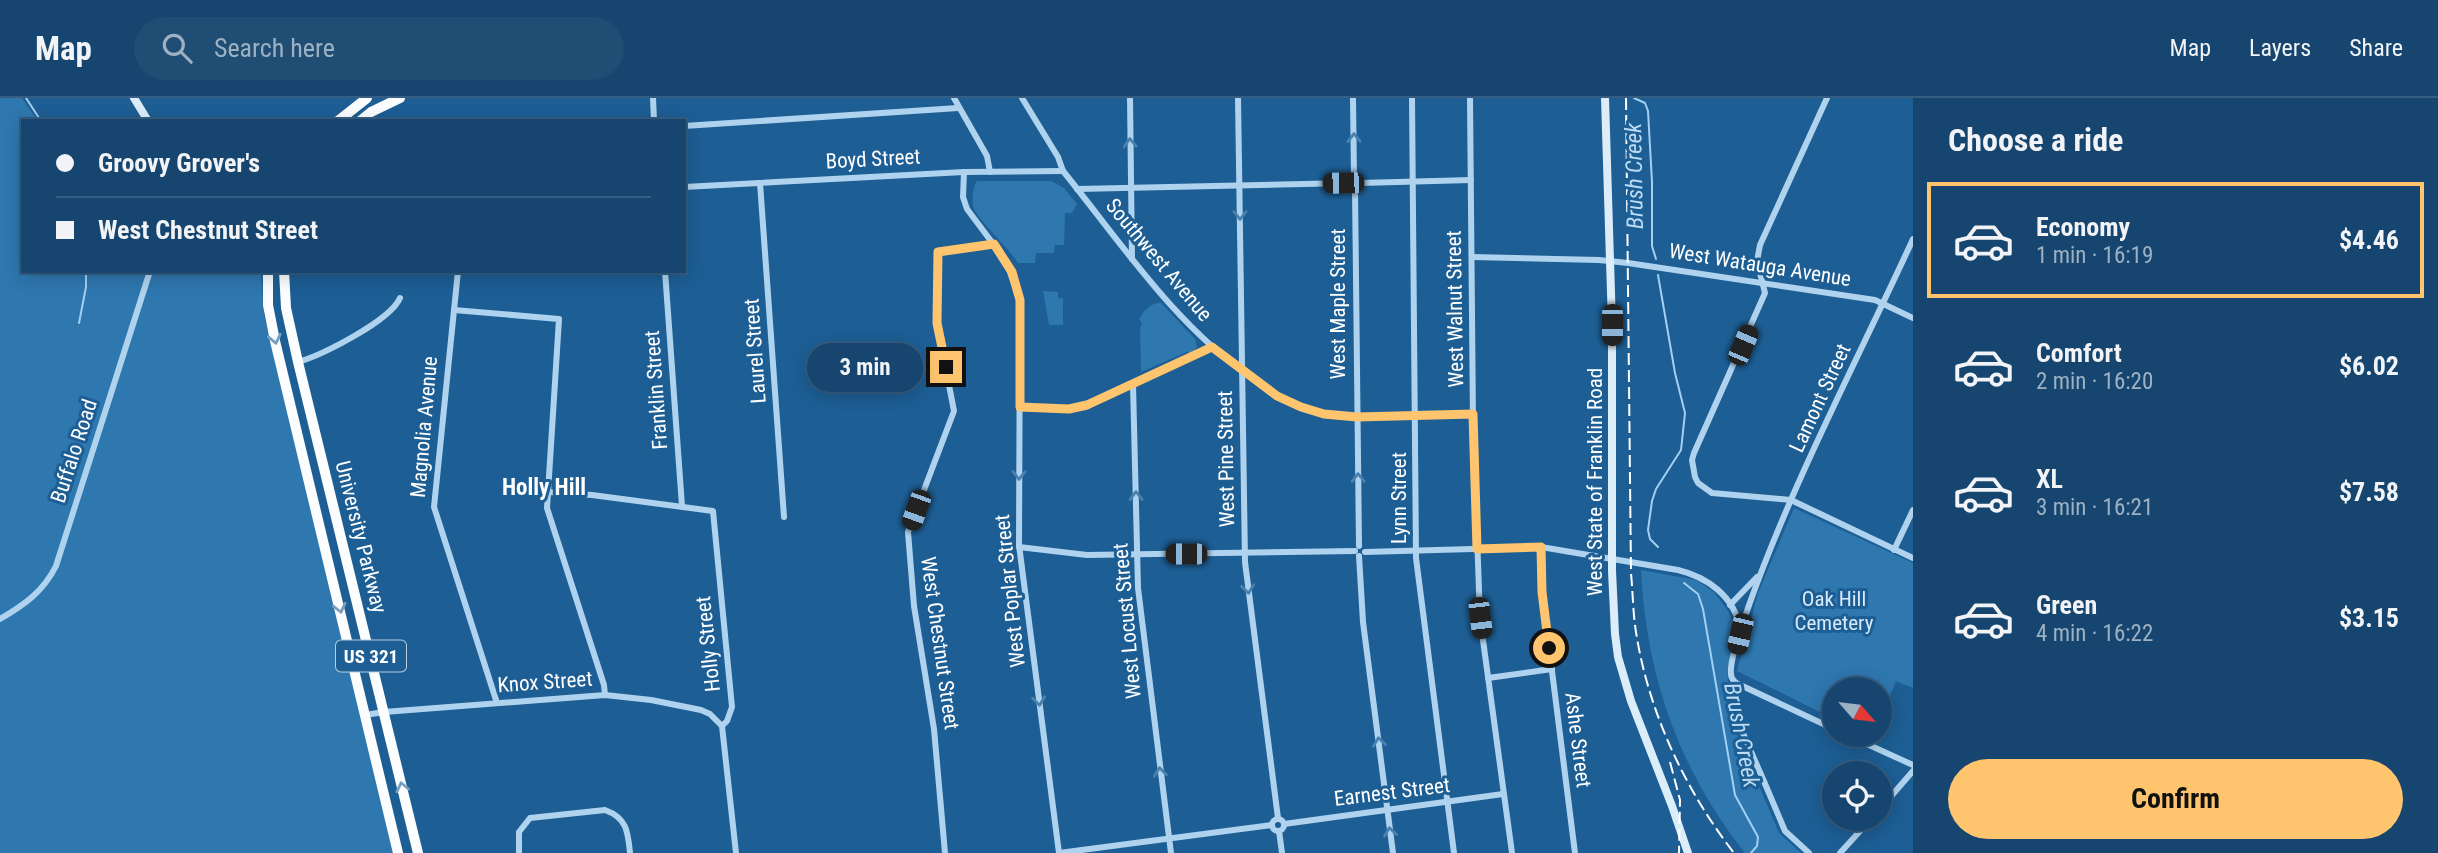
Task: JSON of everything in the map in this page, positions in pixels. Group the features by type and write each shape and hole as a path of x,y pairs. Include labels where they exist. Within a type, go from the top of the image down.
{"highway":[{"path":"362,119 400,98"},
{"path":"340,119 364,99"},
{"name":"University Parkway","path":"268,273 268,305 275,341 398,853"},
{"name":"University Parkway","path":"284,273 286,308 298,362 418,853"},
{"path":"324,542 343,538"}],"main road":[{"path":"134,98 147,119"},
{"name":"West State of Franklin Road","path":"1605,98 1611,261 1615,634 1623,678 1688,853"}],"street":[{"path":"653,98 654,119"},
{"path":"954,98 987,156 990,172"},
{"name":"Southwest Avenue","path":"1022,98 1058,157 1063,171 1132,261 1212,347 1242,372 1277,396 1324,414 1357,417 1473,414"},
{"path":"1130,98 1132,261"},
{"name":"West Pine Street","path":"1238,98 1244,553 1278,818"},
{"path":"1353,98 1351,188 1355,189 1360,183"},
{"name":"Lynn Street","path":"1412,98 1419,587 1454,853"},
{"name":"West Walnut Street","path":"1470,98 1473,414 1480,618 1512,853"},
{"path":"1827,98 1760,245 1757,261 1765,293 1694,453 1692,470 1698,483 1705,489 1718,494 1791,500 1913,558"},
{"path":"364,99 371,112"},
{"path":"686,126 958,108"},
{"name":"Boyd Street","path":"686,187 964,172 1063,171"},
{"name":"West Poplar Street","path":"964,172 965,205 1012,272 1020,300 1019,547 1059,853"},
{"path":"1077,188 1352,180 1360,183 1471,180"},
{"name":"Laurel Street","path":"760,183 785,517"},
{"name":"West Maple Street","path":"1355,189 1359,551 1363,622 1393,853"},
{"name":"Lamont Street","path":"1810,853 1785,831 1742,731 1736,683 1731,669 1760,573 1791,500 1913,239"},
{"name":"West Chestnut Street","path":"945,853 934,729 914,606 908,532 954,411 937,323 938,252 994,244"},
{"name":"West Watauga Avenue","path":"1472,257 1611,261 1884,303 1913,318"},
{"name":"Buffalo Road","path":"0,619 32,598 43,587 56,566 149,273"},
{"name":"Magnolia Avenue","path":"458,273 434,507 497,703"},
{"name":"Franklin Street","path":"665,273 682,506"},
{"path":"298,362 321,354 359,332 395,308 400,298"},
{"path":"454,310 559,319 547,508 604,684 605,695"},
{"path":"1020,407 1047,410 1074,409 1087,405 1212,347"},
{"name":"West Locust Street","path":"1133,384 1137,553 1143,633 1171,853"},
{"path":"548,492 682,506"},
{"name":"Holly Street","path":"682,506 713,511 732,707 722,726 736,853"},
{"path":"1894,550 1913,510"},
{"path":"1019,547 1087,555 1541,547 1694,574 1711,583 1730,605 1739,622 1740,634"},
{"name":"Ashe Street","path":"1541,547 1542,592 1575,853"},
{"name":"Lamont Street","path":"1730,605 1760,573"},
{"path":"1488,678 1552,669"},
{"path":"1736,683 1822,723"},
{"name":"Knox Street","path":"365,715 605,695 688,707 710,714 722,726"},
{"path":"1873,747 1913,765"},
{"path":"1892,795 1913,771"},
{"name":"Earnest Street","path":"1284,824 1503,794"},
{"path":"519,853 519,832 530,818 597,810 615,814 623,821 630,853"},
{"path":"1272,825 1278,818 1284,824 1279,831"},
{"path":"1059,853 1272,825"},
{"path":"1272,825 1273,829 1279,831"},
{"path":"1279,831 1282,853"},
{"path":"1840,853 1860,831"}],"green space":[{"path":"0,98 22,98 37,119 21,119 21,273 261,273 264,315 393,853 0,853"},
{"path":"977,181 1051,181 1064,188 1077,204 1072,213 1065,213 1064,245 1055,245 1054,253 1036,253 1035,263 1018,263 974,209 973,194"},
{"path":"1043,291 1058,292 1058,298 1063,298 1063,325 1049,325"},
{"path":"1161,303 1195,339 1197,347 1191,354 1187,352 1141,372 1142,323 1139,319 1148,308"},
{"name":"Oak Hill Cemetery","path":"1794,508 1913,563 1913,688 1896,681 1892,691 1892,677 1822,677 1822,713 1737,671 1758,593"},
{"path":"1641,570 1696,580 1714,592 1728,611 1736,628 1727,672 1735,725 1739,732 1737,734 1779,833 1801,853 1745,853 1702,789 1684,755 1659,684 1644,609"}],"waterway":[{"path":"26,98 40,119"},
{"name":"Brush Creek","path":"1634,98 1645,103 1648,111 1652,246 1656,259"},
{"path":"79,323 86,273"},
{"name":"Brush Creek","path":"1658,275 1675,373 1685,413 1681,450 1656,489 1652,501 1648,530 1650,539 1658,547"},
{"name":"Brush Creek","path":"1684,583 1698,594 1703,609 1735,795 1758,837 1757,846 1751,853"}],"railway":[{"path":"1626,98 1631,573 1636,630 1651,695 1672,751 1700,804 1734,853"},
{"path":"1670,762 1680,800 1679,853"}],"district":[{"name":"Holly Hill","path":"544,487"}],"route":[{"path":"946,367 937,323 938,252 994,244 1012,272 1020,300 1020,407 1047,410 1074,409 1087,405 1212,347 1277,396 1324,414 1357,417 1473,414 1477,549 1541,547 1542,592 1549,648"}]}
